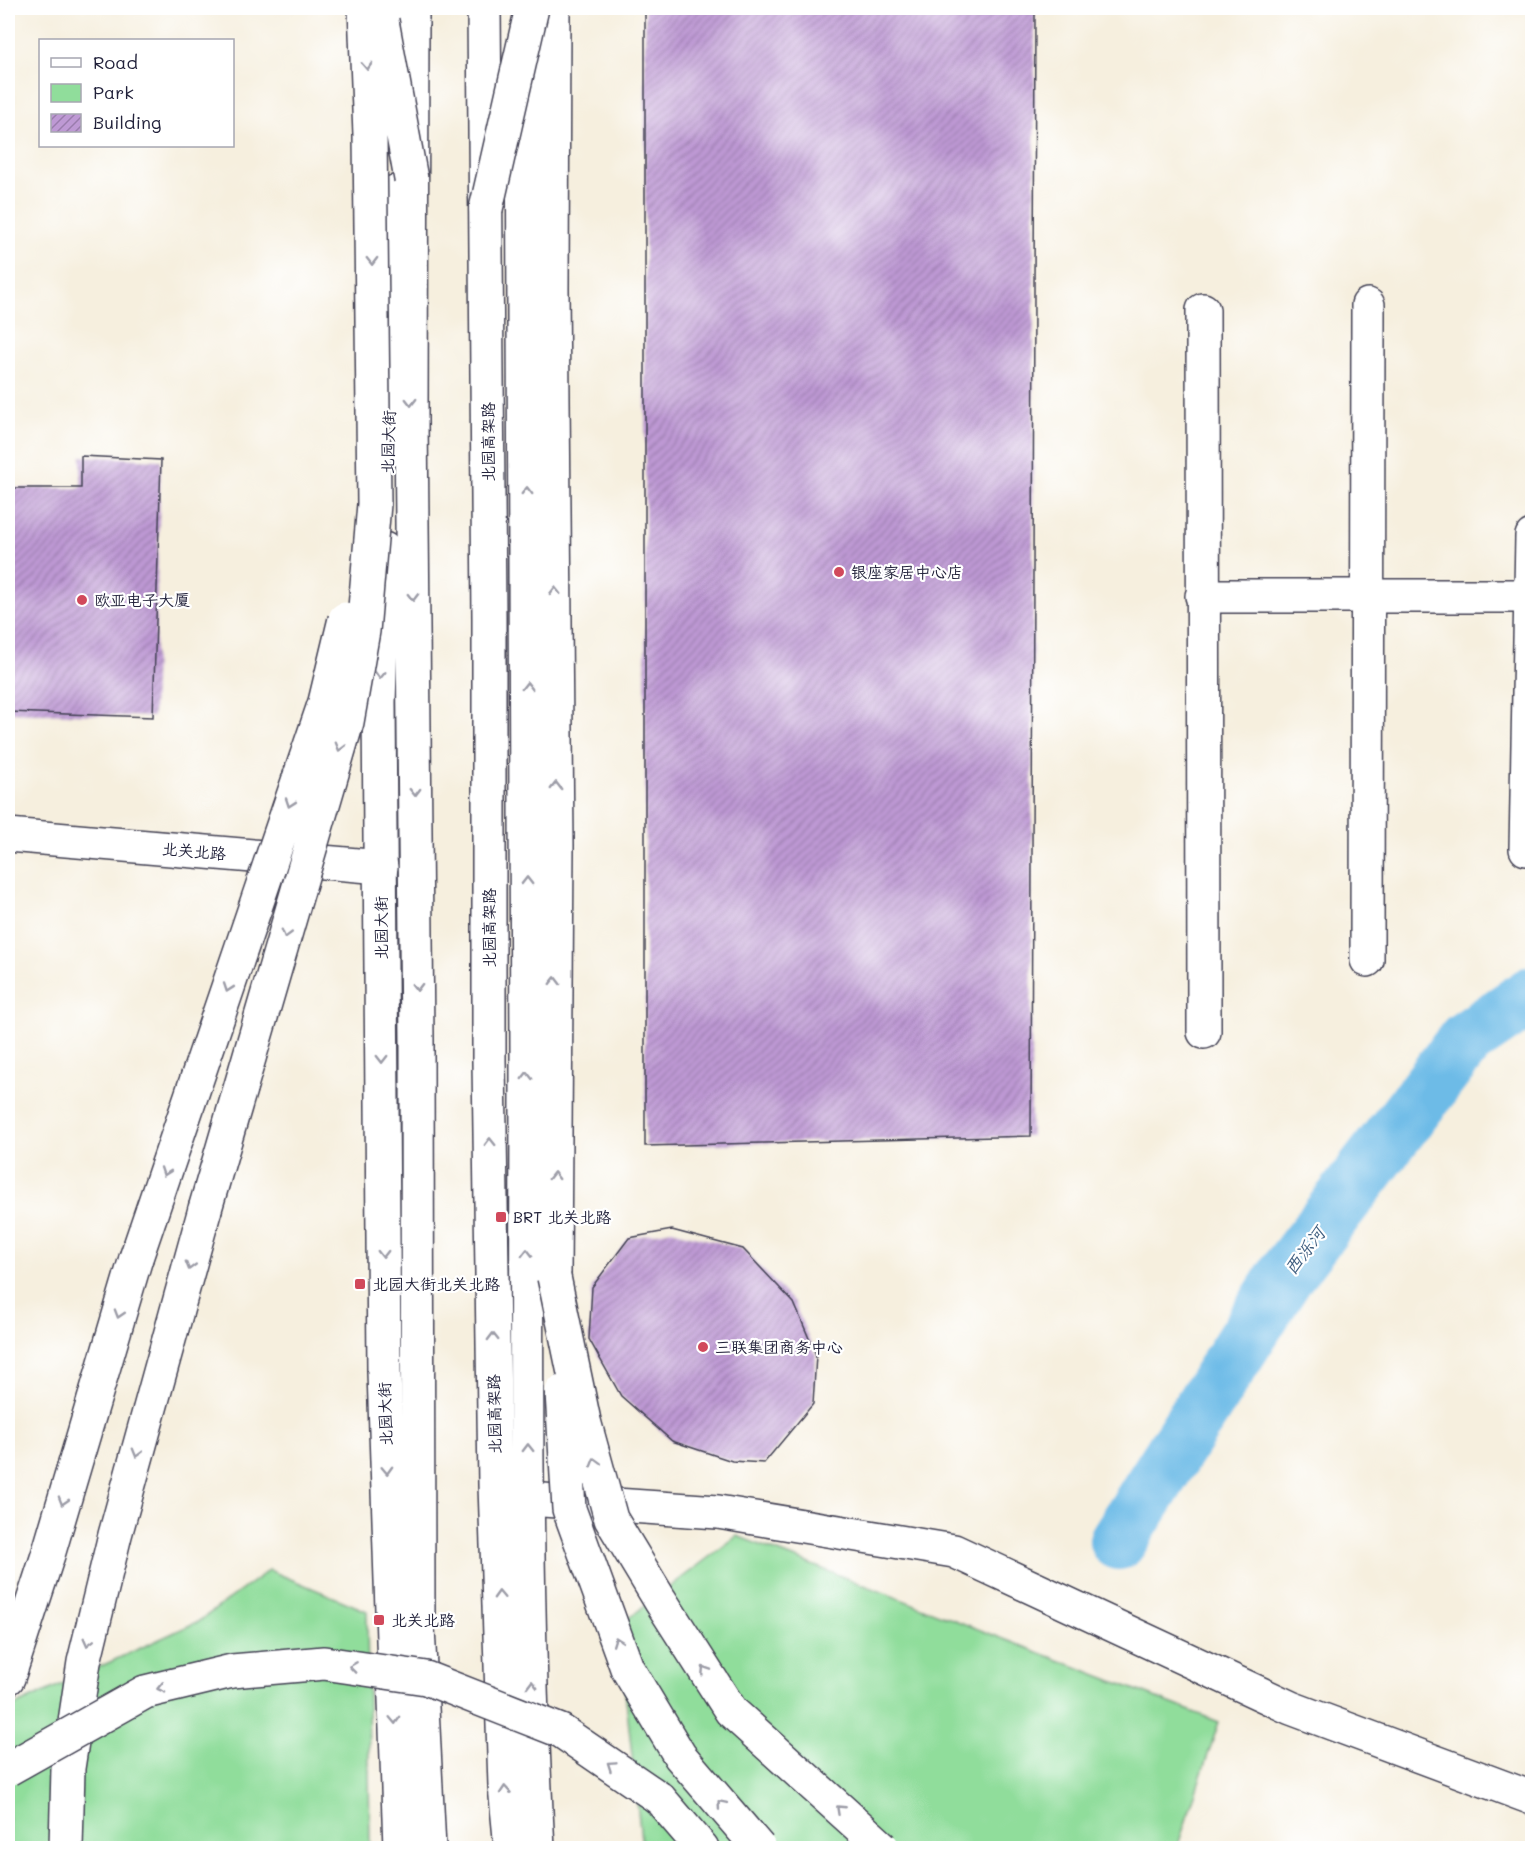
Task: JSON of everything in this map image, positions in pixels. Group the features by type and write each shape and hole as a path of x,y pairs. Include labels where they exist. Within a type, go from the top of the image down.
{"main road":[{"path":"66,1848 68,1768 84,1662 115,1535 206,1209 347,722 363,631 374,504 370,135 364,8"},
{"path":"380,8 411,178"},
{"name":"北园大街","path":"393,8 396,220 379,702 384,1372 400,1848"},
{"path":"412,8 411,443 417,1040 418,1627 429,1848"},
{"name":"北园高架路","path":"484,8 489,618 489,1060 495,1474 505,1786 511,1848"},
{"path":"523,8 527,429 528,1499 534,1774 538,1848"},
{"path":"486,209 532,8"},
{"path":"553,8 552,289 557,833 554,1276 569,1509 627,1668 680,1756 759,1848"},
{"path":"1367,960 1368,305"},
{"path":"1203,310 1204,1032"},
{"path":"8,1678 48,1555 136,1258 325,702 374,504"},
{"path":"1526,849 1533,536"},
{"path":"1202,596 1532,596"},
{"name":"北关北路","path":"8,835 381,867"},
{"path":"554,1276 584,1421 611,1519 731,1711 883,1848"},
{"path":"528,1499 718,1512 954,1551 1291,1708 1533,1798"},
{"path":"8,1769 145,1692 232,1671 324,1663 426,1678 561,1731 659,1798 702,1848"}],"green space":[{"path":"737,1536 1219,1722 1177,1848 642,1848 618,1626"},
{"path":"269,1570 367,1611 370,1848 8,1848 8,1709 199,1621"}],"building":[{"name":"银座家居中心店","path":"645,8 1035,8 1031,1136 645,1146"},
{"name":"欧亚电子大厦","path":"81,456 161,460 153,717 8,712 8,488 81,488"},
{"name":"三联集团商务中心","path":"672,1230 743,1249 794,1303 816,1355 813,1404 764,1463 732,1461 672,1441 621,1396 589,1339 592,1287 629,1238"}],"waterway":[{"name":"西泺河","path":"1118,1541 1287,1273 1466,1040 1532,995"}],"place":[{"name":"银座家居中心店","path":"839,572"},
{"name":"欧亚电子大厦","path":"82,600"},
{"name":"BRT 北关北路","path":"501,1217"},
{"name":"北园大街北关北路","path":"360,1284"},
{"name":"三联集团商务中心","path":"703,1347"},
{"name":"北关北路","path":"379,1620"}]}
